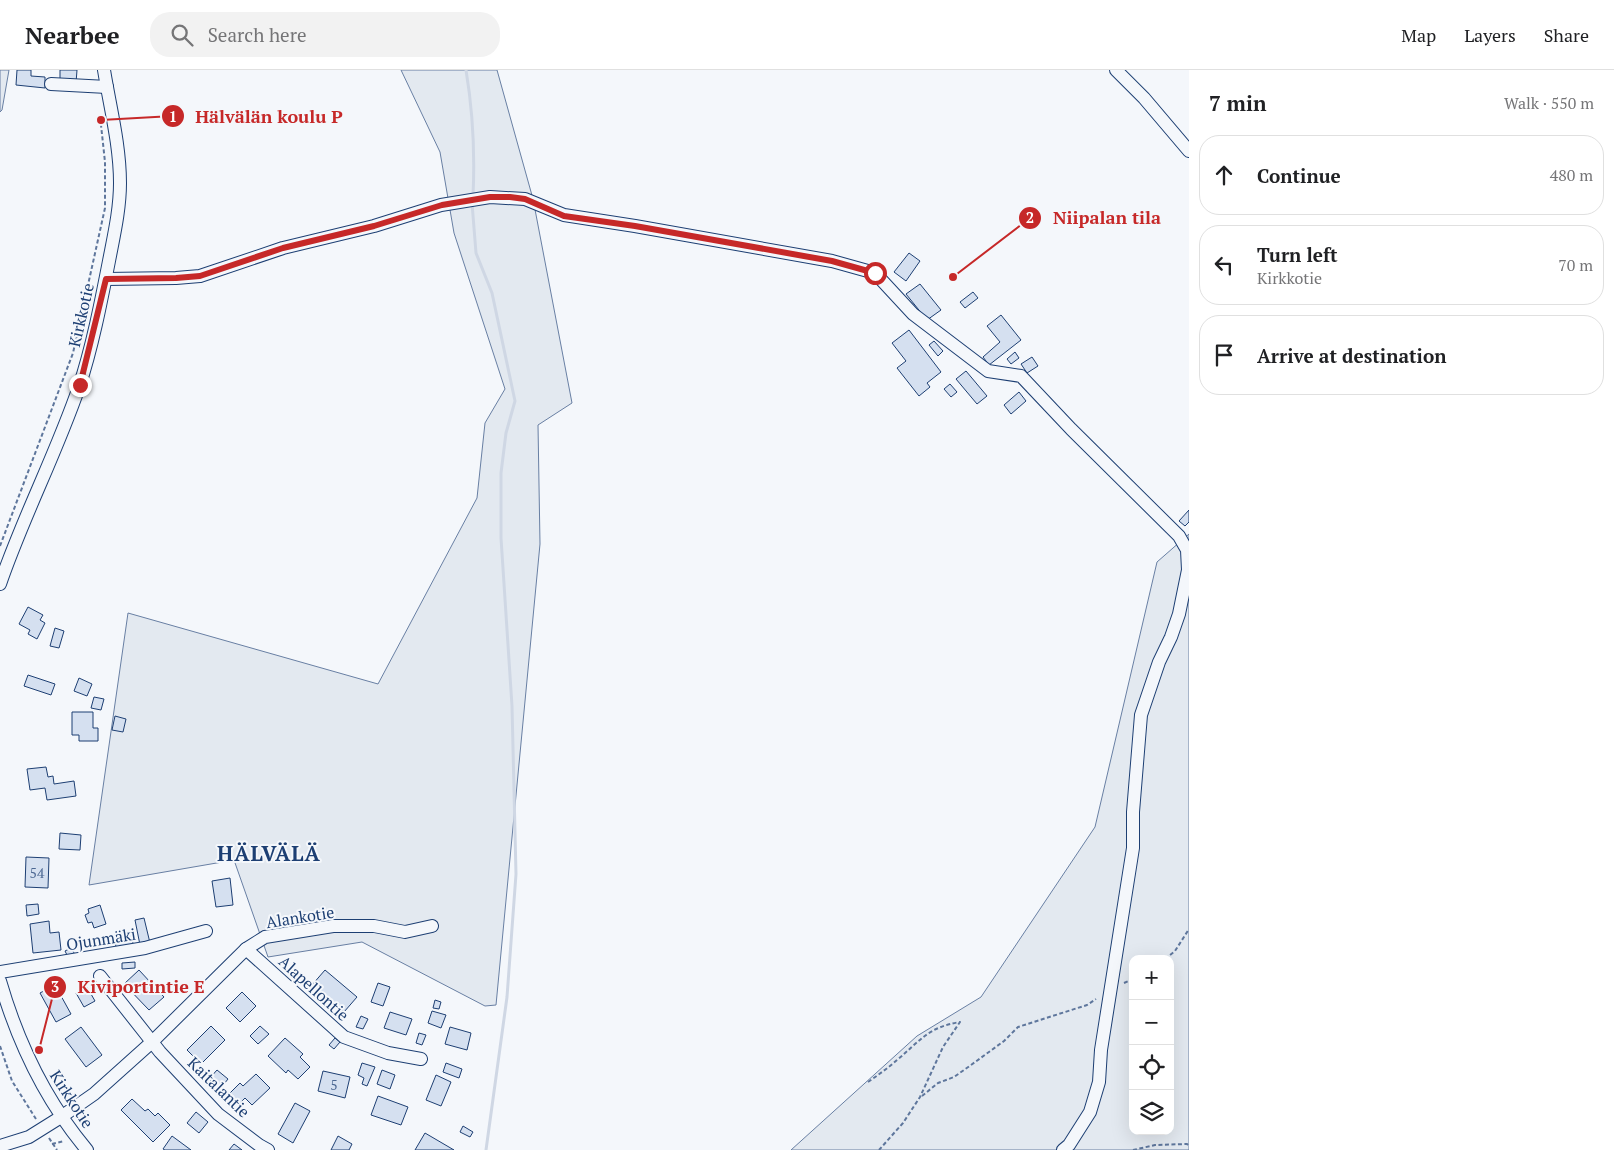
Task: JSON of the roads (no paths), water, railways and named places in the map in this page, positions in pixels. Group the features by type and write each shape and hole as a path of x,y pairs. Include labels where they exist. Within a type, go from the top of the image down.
{"street":[{"name":"Kirkkotie","path":"0,584 8,560 65,426 80,385 106,279 118,210 120,182 118,151 104,70"},
{"path":"1116,70 1144,98 1189,151"},
{"path":"51,84 107,87"},
{"path":"106,279 200,276 283,248 374,226 442,205 490,197 510,197 525,199 564,216 635,226 832,261 875,273 913,314 988,371 1021,376 1071,429 1179,536 1187,550 1188,570 1180,614 1159,662 1141,715 1133,812 1133,848 1101,1050 1099,1082 1090,1112 1069,1145 1063,1150"},
{"name":"Alankotie","path":"0,1146 29,1137 94,1094 152,1042 246,949 265,937 333,926 374,926 405,932 432,926"},
{"name":"Ojunmäki","path":"0,972 145,948 206,931"},
{"name":"Alapellontie","path":"246,949 344,1037 388,1053 421,1059"},
{"name":"Kaitalantie","path":"100,976 152,1042 218,1114 268,1150"},
{"name":"Kirkkotie","path":"0,981 18,1034 40,1083 61,1117 87,1150"},
{"path":"29,1137 32,1150"}],"waterway":[{"path":"466,70 473,133 473,196"},
{"path":"472,203 476,253 492,293 515,401 506,433 501,473 501,538 512,706 516,874 507,997 486,1150"}],"place":[{"name":"Hälvälän koulu P","path":"101,120"},
{"name":"Niipalan tila","path":"953,277"},
{"name":"Kiviportintie E","path":"39,1050"}],"district":[{"name":"HÄLVÄLÄ","path":"269,853"}]}
